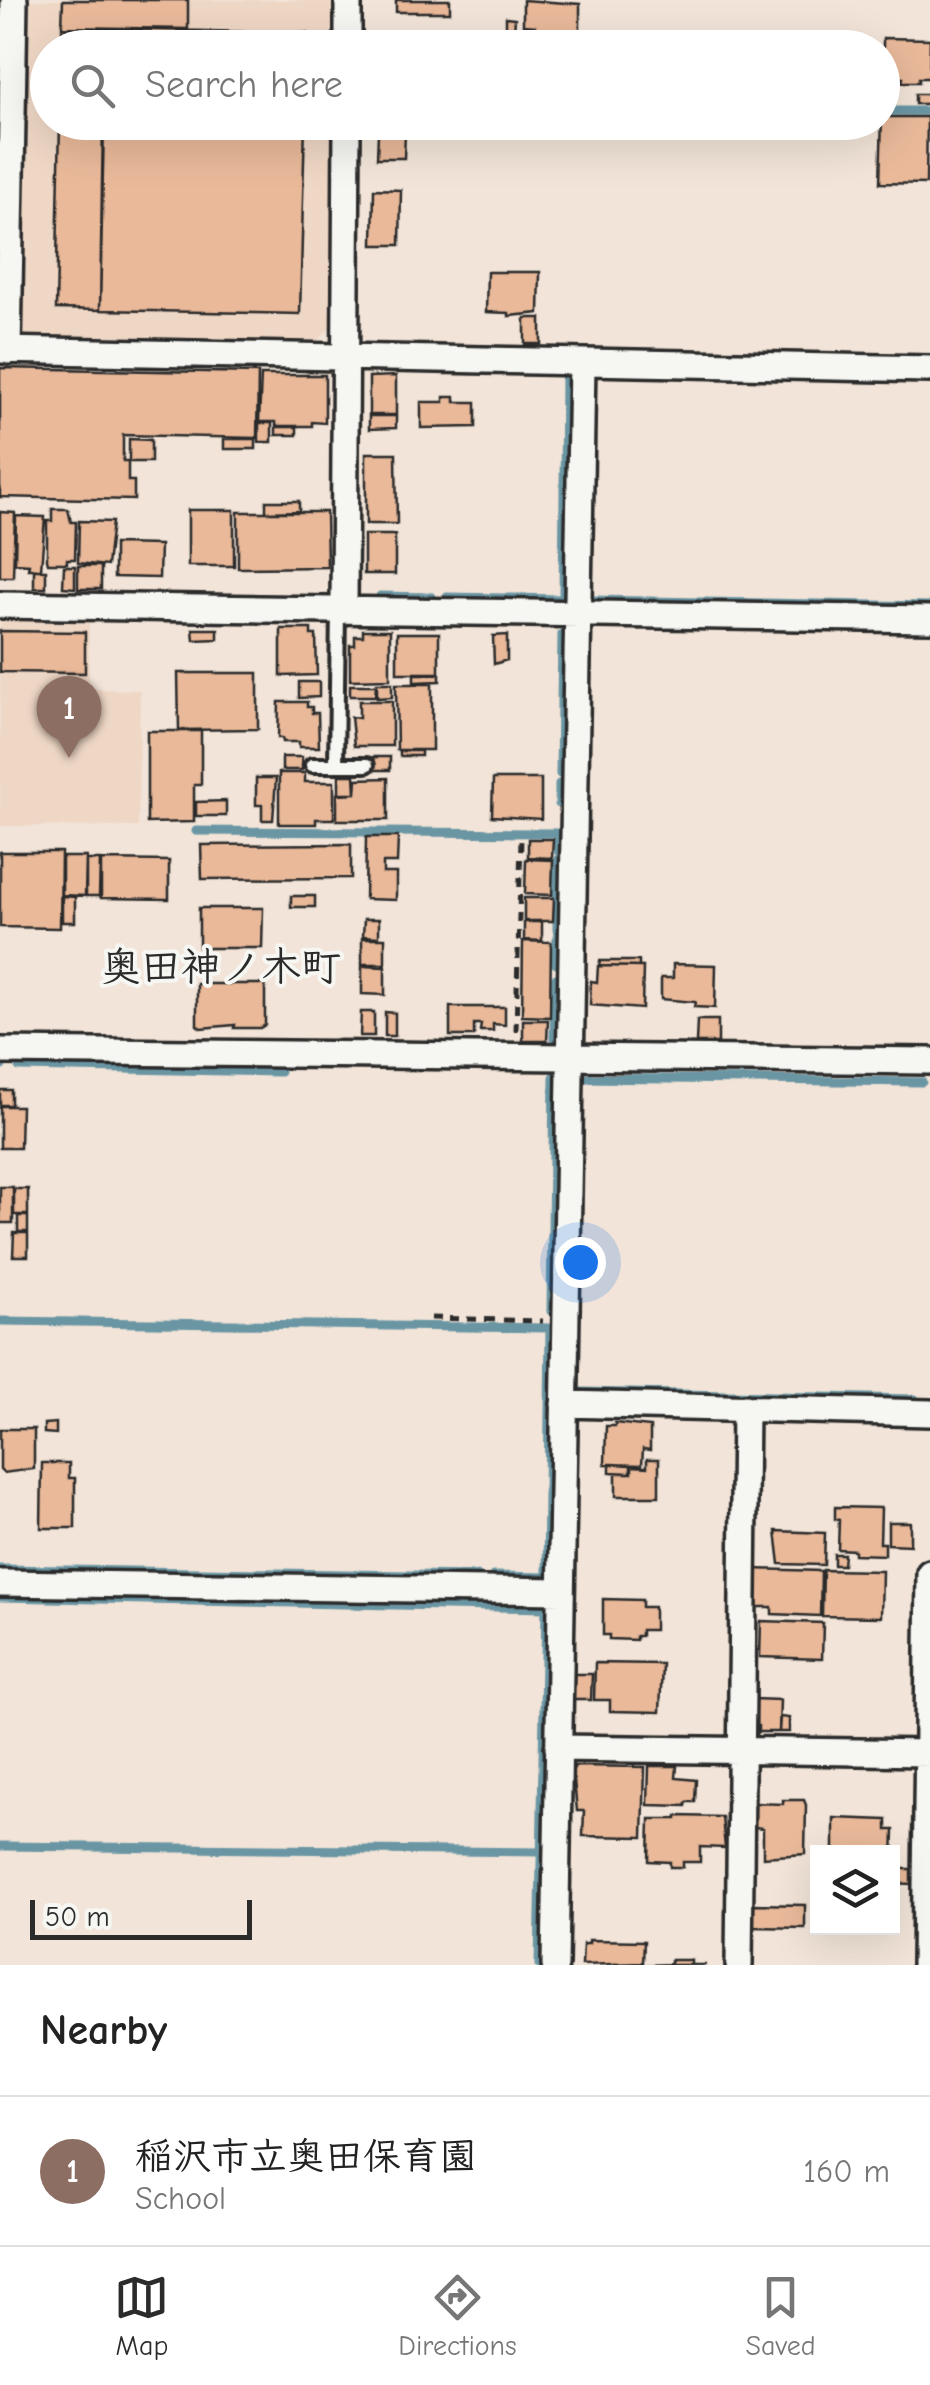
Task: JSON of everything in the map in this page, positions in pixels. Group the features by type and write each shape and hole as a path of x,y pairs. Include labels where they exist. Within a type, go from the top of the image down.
{"street":[{"path":"14,0 6,92 4,350 930,369"},
{"path":"348,0 348,30"},
{"path":"341,610 347,140"},
{"path":"555,1965 582,363"},
{"path":"0,605 930,619"},
{"path":"0,1051 930,1061"},
{"path":"564,1404 930,1413"},
{"path":"739,1965 745,1408"},
{"path":"924,1965 930,1573"},
{"path":"0,1582 561,1591"},
{"path":"558,1748 929,1753"}],"lane":[{"path":"336,764 341,610"},
{"path":"312,765 367,765"}],"path":[{"path":"515,1058 521,839"},
{"path":"430,1318 565,1321"}],"shaded area":[{"path":"22,0 335,0 335,30 30,30 30,140 333,140 330,328 314,344 25,338 17,327"},
{"path":"0,620 89,621 89,689 140,690 138,827 0,826"}],"building":[{"path":"63,0 188,0 188,29 62,27"},
{"path":"396,0 450,0 450,12 396,12"},
{"path":"523,0 580,4 580,30 535,30 535,26 523,25"},
{"path":"506,17 515,18 514,30 506,30"},
{"path":"62,28 160,30 62,30"},
{"path":"900,38 930,39 929,78 902,82"},
{"path":"915,94 930,94 930,104 915,104"},
{"path":"900,117 927,117 926,184 880,183 881,140 900,140"},
{"path":"60,140 103,140 100,310 56,309"},
{"path":"104,140 305,140 300,314 100,310"},
{"path":"378,140 405,140 404,158 377,158"},
{"path":"374,189 401,190 400,245 373,245"},
{"path":"487,272 540,272 539,313 509,316 486,312"},
{"path":"525,318 541,318 541,344 525,344"},
{"path":"0,368 258,373 257,438 123,435 123,461 128,461 128,481 134,481 134,500 0,497"},
{"path":"261,375 325,375 325,423 276,426 276,422 259,422"},
{"path":"396,376 396,415 369,415 369,377"},
{"path":"444,397 455,397 455,402 476,402 476,427 421,428 421,402 444,402"},
{"path":"369,416 396,416 396,428 369,429"},
{"path":"259,423 272,423 272,442 259,442"},
{"path":"276,427 297,427 297,435 276,435"},
{"path":"129,439 151,440 151,462 129,462"},
{"path":"224,439 256,439 256,449 224,449"},
{"path":"366,453 396,453 397,524 366,524"},
{"path":"266,501 299,501 299,511 266,512"},
{"path":"52,509 68,509 71,522 76,522 75,559 67,559 67,563 48,563 47,521 52,521"},
{"path":"188,510 234,510 234,566 188,566"},
{"path":"0,512 15,513 13,577 0,577"},
{"path":"238,512 326,512 327,567 238,568"},
{"path":"16,516 45,517 41,569 15,563"},
{"path":"79,521 112,522 107,566 78,563"},
{"path":"364,535 395,535 395,574 364,574"},
{"path":"114,544 160,545 159,578 114,577"},
{"path":"64,566 75,566 75,588 63,587"},
{"path":"78,566 101,566 101,589 78,589"},
{"path":"34,570 46,570 46,588 34,588"},
{"path":"193,629 218,629 218,639 194,640"},
{"path":"281,629 311,629 311,635 316,635 317,675 281,676"},
{"path":"363,630 390,630 390,679 350,680 350,645 355,645 355,636 363,636"},
{"path":"0,631 85,632 85,673 0,672"},
{"path":"397,633 439,633 439,673 397,673"},
{"path":"507,635 507,660 494,664 493,636"},
{"path":"178,673 258,673 258,729 179,730"},
{"path":"414,674 440,674 440,681 414,682"},
{"path":"299,682 319,682 319,697 299,698"},
{"path":"377,683 392,683 392,697 377,698"},
{"path":"396,684 432,684 432,750 397,750"},
{"path":"350,685 376,685 375,696 350,696"},
{"path":"359,701 392,701 392,746 354,746 351,717 359,718"},
{"path":"279,702 307,702 312,713 318,713 319,747 299,747 299,742 278,738"},
{"path":"147,731 201,731 201,785 194,785 194,822 147,823"},
{"path":"400,751 421,751 421,756 400,756"},
{"path":"282,757 302,757 302,770 282,770"},
{"path":"373,757 390,757 390,770 372,770"},
{"path":"279,773 305,773 305,782 334,782 334,819 316,819 316,824 279,824"},
{"path":"339,775 355,775 356,793 339,793"},
{"path":"256,778 276,778 273,820 262,820 262,805 256,805"},
{"path":"388,778 388,820 337,820 337,794 356,793 357,779"},
{"path":"493,779 541,779 541,819 492,816"},
{"path":"226,801 226,816 196,816 196,802"},
{"path":"366,837 398,837 397,863 383,863 383,873 396,873 396,900 365,899"},
{"path":"528,839 553,839 552,858 528,857"},
{"path":"351,844 351,878 202,879 201,845"},
{"path":"0,852 61,852 60,928 0,927"},
{"path":"62,857 86,857 85,896 62,895"},
{"path":"526,859 553,860 552,895 525,894"},
{"path":"86,860 100,860 99,896 86,896"},
{"path":"101,860 169,861 169,899 101,898"},
{"path":"62,896 75,897 75,922 62,922"},
{"path":"291,896 315,896 315,907 291,907"},
{"path":"524,898 554,898 553,921 524,921"},
{"path":"199,908 263,908 262,948 199,948"},
{"path":"364,919 379,919 379,937 363,936"},
{"path":"524,922 542,922 542,941 524,940"},
{"path":"362,938 385,938 385,964 362,964"},
{"path":"523,941 551,942 550,1017 522,1016"},
{"path":"600,961 639,961 639,967 599,966"},
{"path":"673,964 716,965 715,1008 661,999 661,978 673,978"},
{"path":"362,966 385,967 385,995 362,994"},
{"path":"598,966 643,967 642,1009 590,1005 591,981 597,982"},
{"path":"197,984 265,984 265,1025 201,1028 197,1025"},
{"path":"450,1007 505,1007 505,1025 493,1024 493,1031 480,1031 481,1024 474,1024 474,1036 450,1036"},
{"path":"361,1012 374,1012 374,1036 360,1036"},
{"path":"385,1012 395,1013 395,1036 385,1036"},
{"path":"523,1020 548,1020 547,1041 523,1041"},
{"path":"697,1020 718,1020 718,1043 696,1043"},
{"path":"0,1090 11,1090 11,1105 0,1105"},
{"path":"0,1106 21,1106 20,1148 0,1148"},
{"path":"0,1187 13,1187 13,1223 0,1223"},
{"path":"14,1189 28,1189 28,1215 14,1215"},
{"path":"18,1216 28,1216 28,1232 18,1232"},
{"path":"14,1233 28,1233 28,1256 13,1256"},
{"path":"56,1423 56,1434 44,1433 44,1424"},
{"path":"615,1423 650,1427 650,1450 643,1449 642,1465 605,1464 606,1426"},
{"path":"0,1429 34,1429 34,1469 3,1473 0,1470"},
{"path":"647,1459 659,1459 659,1496 616,1496 616,1473 632,1473 632,1466 647,1467"},
{"path":"42,1463 69,1463 69,1478 75,1478 75,1528 41,1528"},
{"path":"610,1464 631,1465 631,1473 610,1472"},
{"path":"835,1507 881,1508 880,1543 885,1543 885,1555 838,1549 839,1520 835,1519"},
{"path":"888,1522 910,1522 910,1545 888,1544"},
{"path":"776,1531 825,1533 824,1565 780,1564"},
{"path":"834,1554 844,1554 843,1565 834,1565"},
{"path":"754,1569 821,1571 820,1616 772,1614 772,1607 753,1607"},
{"path":"823,1570 882,1571 881,1617 822,1616"},
{"path":"603,1599 642,1600 642,1607 654,1607 654,1630 641,1630 636,1640 609,1639 609,1635 603,1635"},
{"path":"761,1621 823,1623 822,1659 760,1657"},
{"path":"595,1663 662,1664 660,1712 610,1711 610,1700 594,1700"},
{"path":"570,1674 592,1674 591,1700 570,1700"},
{"path":"753,1699 780,1700 779,1732 758,1732 758,1726 752,1725"},
{"path":"780,1717 789,1718 789,1732 779,1732"},
{"path":"649,1766 677,1766 676,1778 696,1780 695,1802 687,1802 686,1806 648,1805"},
{"path":"645,1767 643,1837 583,1836 584,1811 577,1811 574,1780 569,1780 569,1769"},
{"path":"783,1800 804,1800 805,1854 763,1857 763,1828 754,1827 755,1803 783,1804"},
{"path":"722,1817 725,1848 700,1847 700,1862 683,1862 683,1867 649,1861 650,1819"},
{"path":"834,1818 887,1820 887,1830 894,1830 894,1845 834,1845"},
{"path":"900,1869 911,1869 911,1884 900,1883"},
{"path":"753,1904 805,1905 805,1928 753,1927"},
{"path":"589,1940 644,1941 643,1963 582,1965 583,1944 589,1944"},
{"path":"671,1960 691,1960 691,1965 646,1965 671,1964"}],"waterway":[{"path":"900,111 930,111"},
{"path":"563,600 565,377"},
{"path":"380,596 432,597"},
{"path":"447,597 563,599"},
{"path":"592,600 930,606"},
{"path":"560,774 562,634"},
{"path":"559,784 559,804"},
{"path":"196,831 558,833"},
{"path":"558,840 558,851"},
{"path":"557,930 558,859"},
{"path":"556,964 557,938"},
{"path":"554,1038 556,978"},
{"path":"19,1067 280,1072"},
{"path":"551,1311 554,1077"},
{"path":"579,1078 922,1082"},
{"path":"0,1321 550,1328 547,1577 493,1576"},
{"path":"581,1392 915,1399"},
{"path":"0,1569 477,1576"},
{"path":"0,1597 546,1608 539,1965"},
{"path":"0,1846 542,1852"}],"place":[{"name":"稲沢市立奥田保育園","path":"69,758"}],"district":[{"name":"奥田神ノ木町","path":"221,966"}]}
